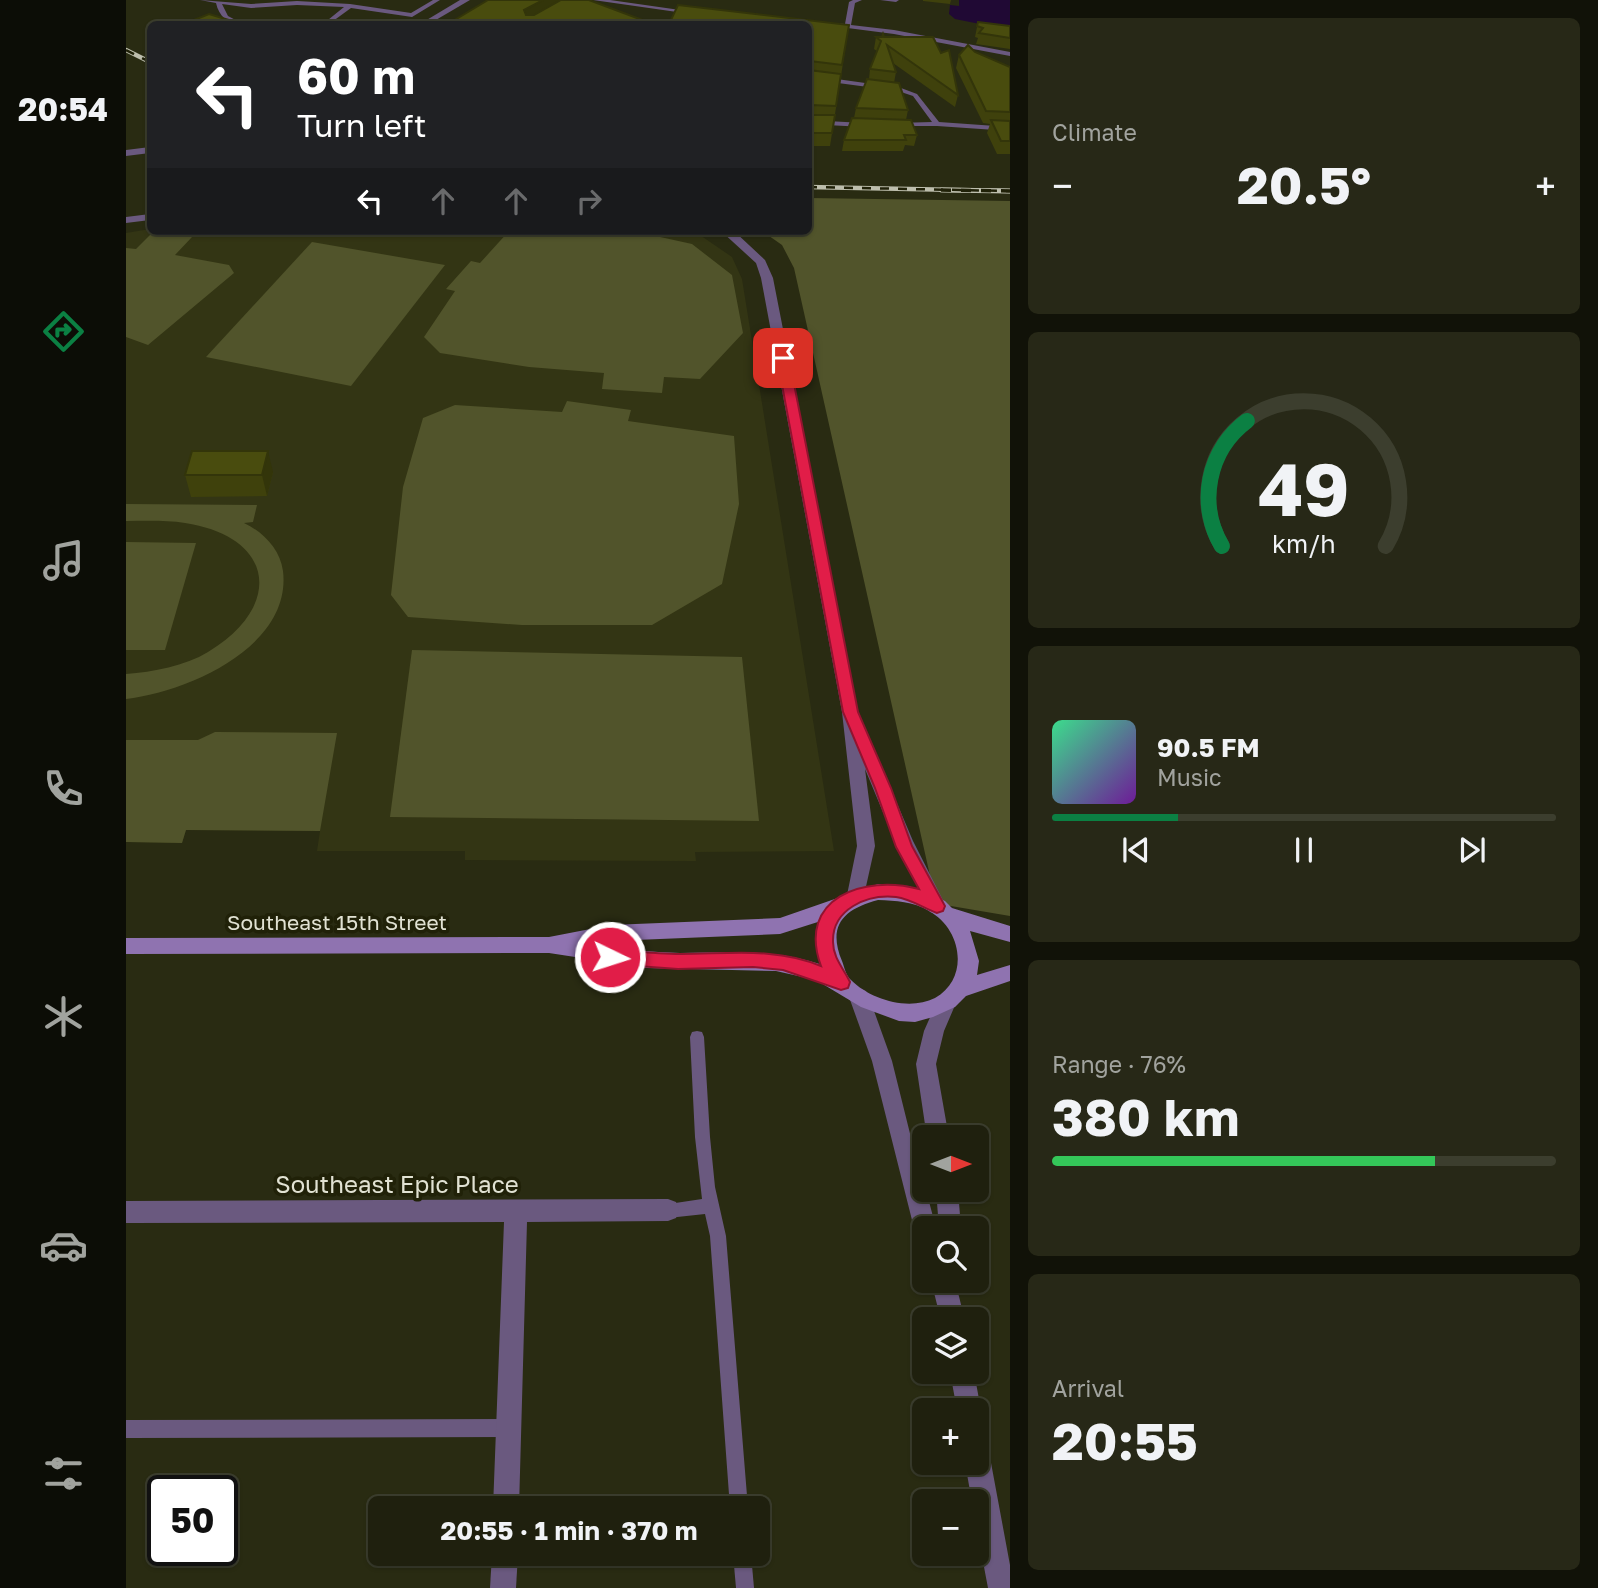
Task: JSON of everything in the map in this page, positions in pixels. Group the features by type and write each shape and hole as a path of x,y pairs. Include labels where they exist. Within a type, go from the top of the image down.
{"main road":[{"path":"1010,934 981,927 917,896 896,890 875,890 856,895 838,907 827,923 824,943 829,963 841,982 859,998 880,1008 904,1013 927,1011 954,996 1010,973"},
{"name":"Southeast 15th Street","path":"126,946 549,945 611,933 780,926 838,907"},
{"path":"942,910 961,932 968,951 969,971 954,996"},
{"name":"Southeast 15th Street","path":"549,945 610,957 637,959 783,962 841,982"}],"street":[{"path":"429,21 466,0"},
{"path":"126,153 147,150"},
{"path":"126,220 147,216"},
{"path":"731,235 761,262 768,278 850,712 866,846 856,895"},
{"path":"850,712 883,788 904,847 942,910"},
{"path":"936,1125 926,1064 934,1031 954,996"},
{"path":"859,998 882,1061 922,1216"},
{"name":"Southeast Epic Place","path":"126,1212 668,1210"},
{"path":"506,1496 516,1211"},
{"path":"980,1475 1001,1588"},
{"path":"503,1588 504,1566"}],"lane":[{"path":"203,0 251,6 325,2 412,15 437,0"},
{"path":"596,0 698,13"},
{"path":"848,26 852,2 859,0"},
{"path":"884,0 896,0"},
{"path":"219,4 221,12 229,21"},
{"path":"330,21 350,6"},
{"path":"823,24 1010,54"},
{"path":"965,47 970,54"},
{"path":"812,78 899,89 915,95 937,124"},
{"path":"812,122 868,125"},
{"path":"881,125 937,124 1010,129"},
{"path":"698,1037 710,1206 718,1236 738,1496"},
{"path":"668,1210 710,1206"},
{"path":"126,1429 509,1428"},
{"path":"743,1566 745,1588"}],"shaded area":[{"path":"959,0 1010,0 1010,30 955,19 949,14 950,5 959,6"},
{"path":"812,198 1010,201 1010,916 945,905 935,898 794,268 782,245 768,235 812,235"},
{"path":"147,230 147,235 700,235 732,257 742,279 834,851 695,852 696,861 465,860 465,851 317,851 320,831 186,830 182,843 126,842 126,233"},
{"path":"150,235 192,237 175,255 229,265 234,273 148,345 126,337 126,248 136,249"},
{"path":"505,235 651,235 692,244 732,275 743,333 700,379 664,377 662,393 602,389 604,373 529,367 440,353 424,337 455,291 446,289 471,261 480,263"},
{"path":"312,242 445,265 351,386 206,357"},
{"path":"567,401 631,410 628,421 734,436 739,504 722,584 652,625 522,625 408,617 391,595 403,487 423,418 455,405 562,412"},
{"path":"126,504 257,505 253,522 244,523 270,542 283,571 281,598 271,622 253,643 231,661 178,687 126,699 126,674 179,665 208,652 233,634 249,614 258,595 259,576 252,558 237,543 215,531 185,523 126,521"},
{"path":"126,542 196,543 165,650 126,650"},
{"path":"412,650 742,657 759,821 390,817"},
{"path":"215,732 337,733 320,831 186,830 182,843 126,842 126,740 198,740"}],"building":[{"path":"488,0 543,0 524,10 526,15 534,15 561,0 589,0 645,21 453,21"},
{"path":"678,5 849,25 842,65 812,61 812,21 670,21"},
{"path":"209,14 232,21 192,21"},
{"path":"978,22 1010,26 1010,38 979,33 983,28 977,26"},
{"path":"883,34 884,37 933,37 941,53 949,50 958,95 887,45 896,72 870,69 881,41 876,37 882,37"},
{"path":"968,45 975,52 1010,67 1010,112 986,111 959,55"},
{"path":"812,70 841,74 836,106 812,105"},
{"path":"867,79 899,83 908,110 856,108"},
{"path":"812,115 835,115 832,133 812,133"},
{"path":"852,118 911,120 917,135 904,135 906,140 844,140"},
{"path":"991,120 1010,121 1010,141 1001,141"},
{"path":"192,451 268,451 262,475 185,475"}],"railway":[{"path":"126,50 147,60"},
{"path":"812,187 1010,191"},
{"path":"941,190 1010,191"}],"route":[{"path":"610,957 678,962 783,962 841,982 829,963 824,943 827,923 838,907 856,895 875,890 896,890 937,906 904,847 883,788 850,712 783,358"}]}
